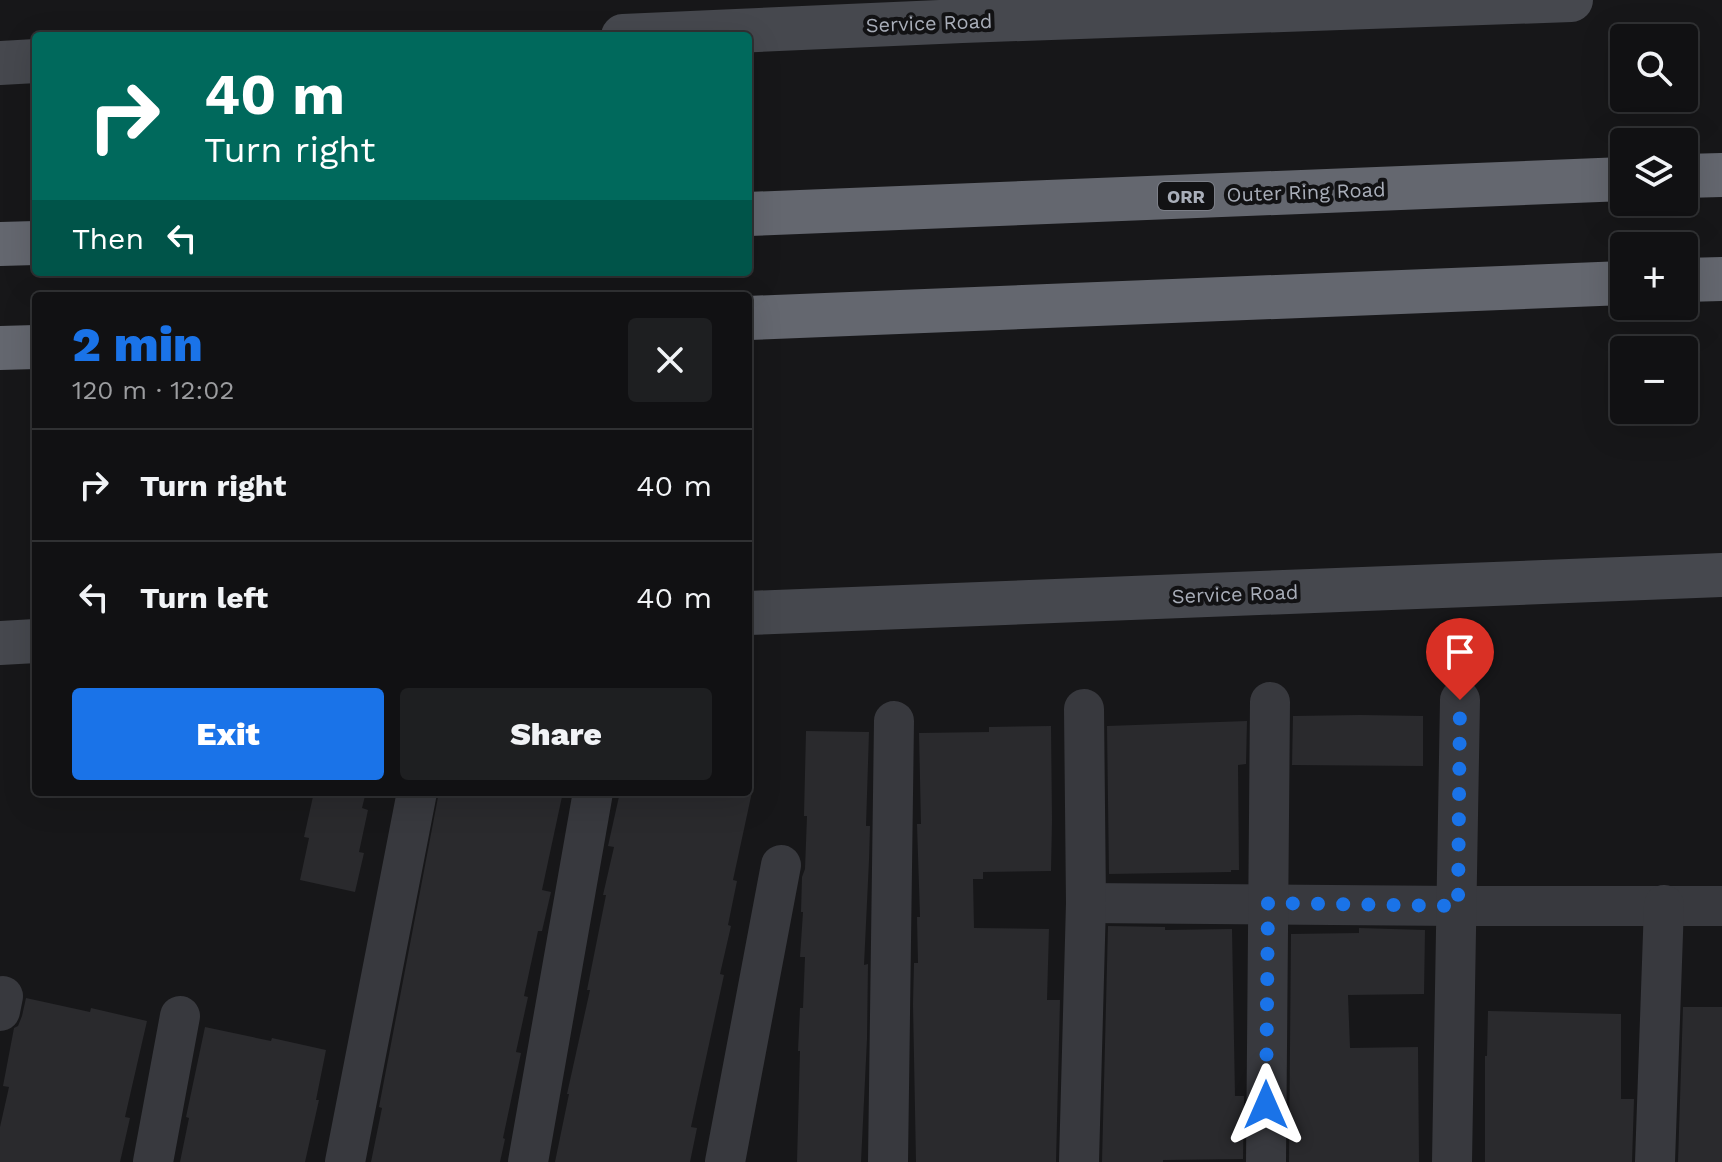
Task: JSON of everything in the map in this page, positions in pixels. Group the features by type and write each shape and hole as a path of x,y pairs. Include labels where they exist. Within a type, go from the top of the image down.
{"highway":[{"path":"1698,176 1722,175"},
{"name":"Outer Ring Road","path":"752,214 1610,180"},
{"path":"0,244 32,243"},
{"path":"1698,280 1722,279"},
{"path":"752,318 1610,284"},
{"path":"0,348 32,347"}],"main road":[{"name":"Service Road","path":"678,32 964,11 1571,0"},
{"path":"0,63 32,61"},
{"name":"Service Road","path":"752,613 1722,575"},
{"path":"0,643 32,641"}],"street":[{"path":"1452,1162 1460,700"},
{"path":"1266,1162 1270,702"},
{"path":"1079,1162 1086,903 1084,709"},
{"path":"888,1162 894,721"},
{"path":"345,1162 416,796"},
{"path":"528,1162 592,796"},
{"path":"725,1162 781,865"},
{"path":"1086,903 1722,906"},
{"path":"1655,1162 1664,905"},
{"path":"153,1162 180,1016"}],"building":[{"path":"1293,716 1423,716 1423,766 1292,765"},
{"path":"1247,721 1246,764 1238,765 1239,870 1109,874 1107,726"},
{"path":"1051,726 1051,871 983,872 983,879 973,879 974,928 1049,929 1047,1000 1060,1000 1056,1162 916,1162 913,1004 914,963 918,963 917,917 920,917 917,824 921,824 919,733 989,732 989,727"},
{"path":"806,731 869,732 866,826 870,826 864,965 868,964 867,1039 861,1162 797,1162 798,1051 805,957 800,957 807,816 804,816"},
{"path":"313,796 365,796 362,808 368,810 359,852 364,853 355,892 300,880 309,838 304,837"},
{"path":"438,796 562,796 542,890 551,892 542,931 538,931 524,996 528,997 516,1052 521,1053 500,1162 371,1162 382,1108 379,1107"},
{"path":"619,796 751,796 733,880 737,881 728,925 731,926 720,974 724,975 691,1127 697,1128 690,1162 555,1162 606,895 603,895 614,847 608,846"},
{"path":"1108,926 1165,927 1165,930 1232,929 1235,1096 1244,1096 1243,1159 1102,1162"},
{"path":"1359,928 1425,930 1424,994 1348,995 1350,1048 1418,1047 1419,1162 1289,1162 1291,934 1359,933"},
{"path":"26,998 147,1021 125,1117 130,1118 120,1162 0,1162 0,1127 9,1087 3,1086 14,1028 22,1016"},
{"path":"1683,1007 1722,1007 1722,1162 1678,1162"},
{"path":"1488,1011 1621,1014 1621,1099 1634,1099 1632,1162 1485,1162"},
{"path":"205,1027 326,1050 305,1162 180,1162"}],"route":[{"path":"1266,1105 1268,903 1458,906 1460,700"}]}
